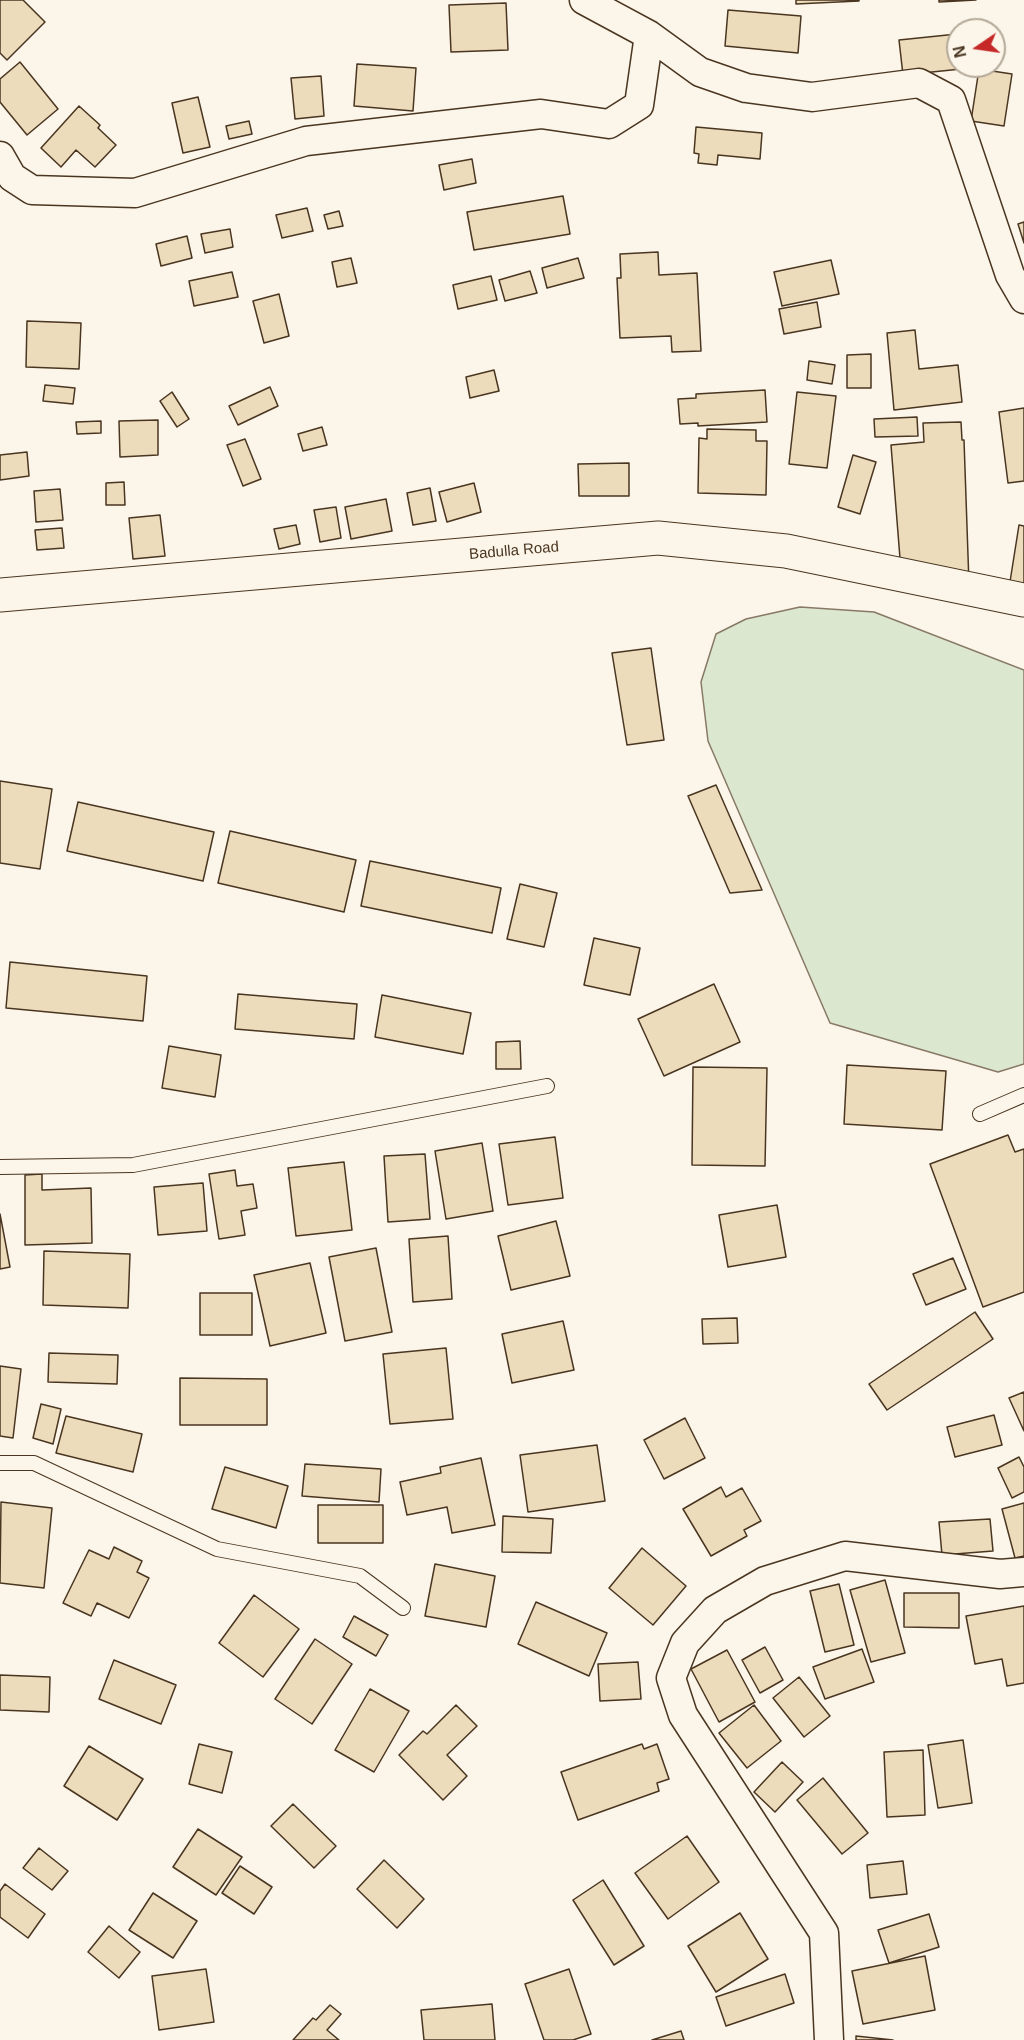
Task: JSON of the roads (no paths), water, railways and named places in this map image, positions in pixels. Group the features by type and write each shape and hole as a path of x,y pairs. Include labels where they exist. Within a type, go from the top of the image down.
{"highway":[{"name":"Badulla Road","path":"0,595 658,538 786,551 1024,600"}],"street":[{"path":"584,0 649,35 700,72 746,88 812,97 919,83 951,100 1010,275 1024,298"},
{"path":"0,156 12,177 32,190 135,193 306,141 541,114 609,124 639,105 649,35"},
{"path":"829,2040 824,1933 683,1715 671,1678 685,1643 715,1610 765,1581 845,1556 1000,1574 1024,1572"}],"lane":[{"path":"0,1167 133,1165 547,1086"},
{"path":"980,1114 1024,1095"},
{"path":"0,1463 34,1463 217,1549 360,1576 403,1608"}]}
